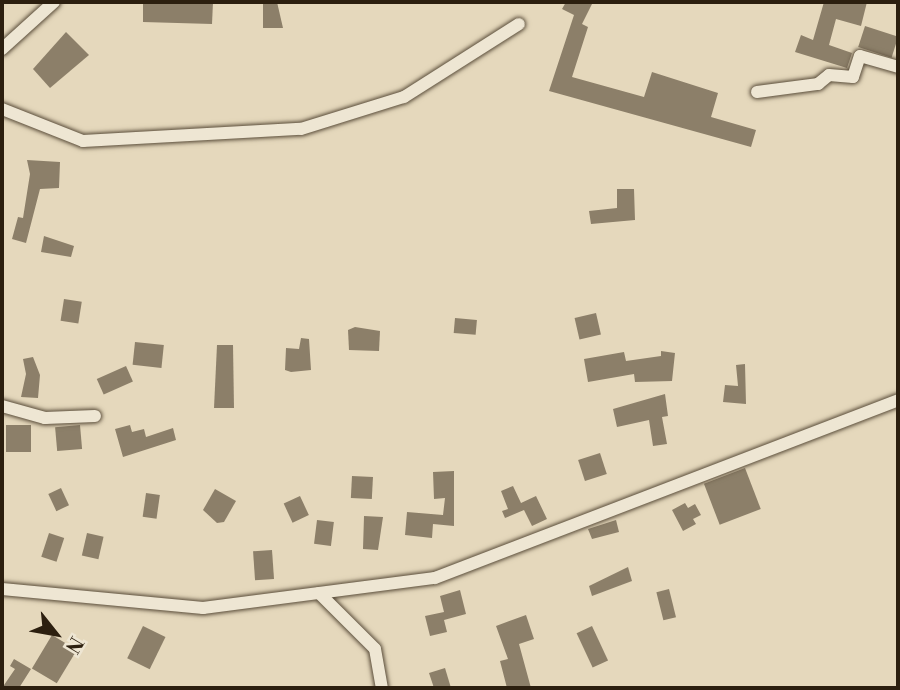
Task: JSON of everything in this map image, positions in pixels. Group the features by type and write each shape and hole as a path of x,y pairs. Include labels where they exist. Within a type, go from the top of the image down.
{"street":[{"path":"2,49 54,2"},
{"path":"2,108 83,141 301,129 404,97 519,24"},
{"path":"757,92 818,84 829,75 853,77 860,56 898,66"},
{"path":"2,589 203,608 435,578 475,566 632,500 898,401"},
{"path":"2,406 45,418 96,416"},
{"path":"319,593 374,649 382,688"}],"building":[{"path":"213,2 212,24 143,22 143,3"},
{"path":"263,2 277,2 283,28 263,28"},
{"path":"566,2 593,2 582,24 588,27 572,77 644,97 652,72 718,93 711,117 756,130 751,147 549,91 574,15 562,9"},
{"path":"824,2 867,2 861,26 836,19 829,45 852,53 847,68 795,52 801,35 813,40"},
{"path":"865,26 898,37 891,58 858,47"},
{"path":"66,32 89,55 50,88 33,69"},
{"path":"27,160 60,162 59,188 40,189 26,243 12,239 18,217 23,218 30,174"},
{"path":"617,189 634,189 635,220 591,224 589,211 617,208"},
{"path":"44,236 74,246 71,257 41,252"},
{"path":"64,299 82,302 78,324 61,321"},
{"path":"596,313 601,334 580,339 575,318"},
{"path":"455,318 477,320 476,335 454,333"},
{"path":"355,327 380,331 379,351 349,350 348,330"},
{"path":"301,338 309,339 311,370 285,370 286,348 299,349"},
{"path":"135,342 164,345 161,368 133,365"},
{"path":"217,345 233,345 234,408 214,408"},
{"path":"661,351 675,353 672,381 635,382 634,374 588,382 584,359 624,352 626,361 661,356"},
{"path":"33,357 40,375 38,398 21,397 26,374 23,359"},
{"path":"745,364 746,404 723,402 725,385 738,386 736,365"},
{"path":"126,366 133,382 104,395 97,379"},
{"path":"665,394 668,416 662,417 667,444 653,446 649,420 617,427 613,409"},
{"path":"6,425 31,425 31,452 6,452"},
{"path":"80,425 82,449 57,451 55,427"},
{"path":"130,425 132,432 144,429 146,437 173,428 176,440 123,457 115,429"},
{"path":"600,453 607,474 585,481 578,460"},
{"path":"745,468 761,509 720,525 704,484"},
{"path":"454,471 454,526 433,524 432,538 405,535 407,512 443,515 445,498 434,499 433,472"},
{"path":"352,476 373,477 372,499 351,498"},
{"path":"513,486 521,503 536,496 547,519 532,526 524,510 505,518 502,511 508,509 501,491"},
{"path":"61,488 69,505 56,511 48,494"},
{"path":"215,489 236,501 224,522 217,523 203,510"},
{"path":"146,493 160,495 157,519 143,517"},
{"path":"300,496 309,515 293,523 284,504"},
{"path":"685,503 688,508 695,504 701,515 693,519 696,524 683,531 672,510"},
{"path":"364,516 383,517 378,550 363,549"},
{"path":"317,520 334,522 331,546 314,544"},
{"path":"616,520 619,532 592,539 588,529"},
{"path":"49,533 64,538 56,562 41,557"},
{"path":"87,533 104,537 98,559 82,555"},
{"path":"272,550 274,579 255,580 253,551"},
{"path":"628,567 632,581 592,596 589,586"},
{"path":"669,589 676,617 663,620 656,592"},
{"path":"460,590 466,614 444,620 447,632 430,636 425,616 444,612 440,596"},
{"path":"526,615 534,639 519,644 531,688 507,688 500,661 508,659 496,626"},
{"path":"143,626 165,637 150,669 127,658"},
{"path":"592,626 608,660 593,668 577,633"},
{"path":"52,635 77,650 57,683 32,668"},
{"path":"14,659 31,669 19,688 2,688 15,669 10,666"},
{"path":"445,668 451,688 434,688 429,673"}]}
